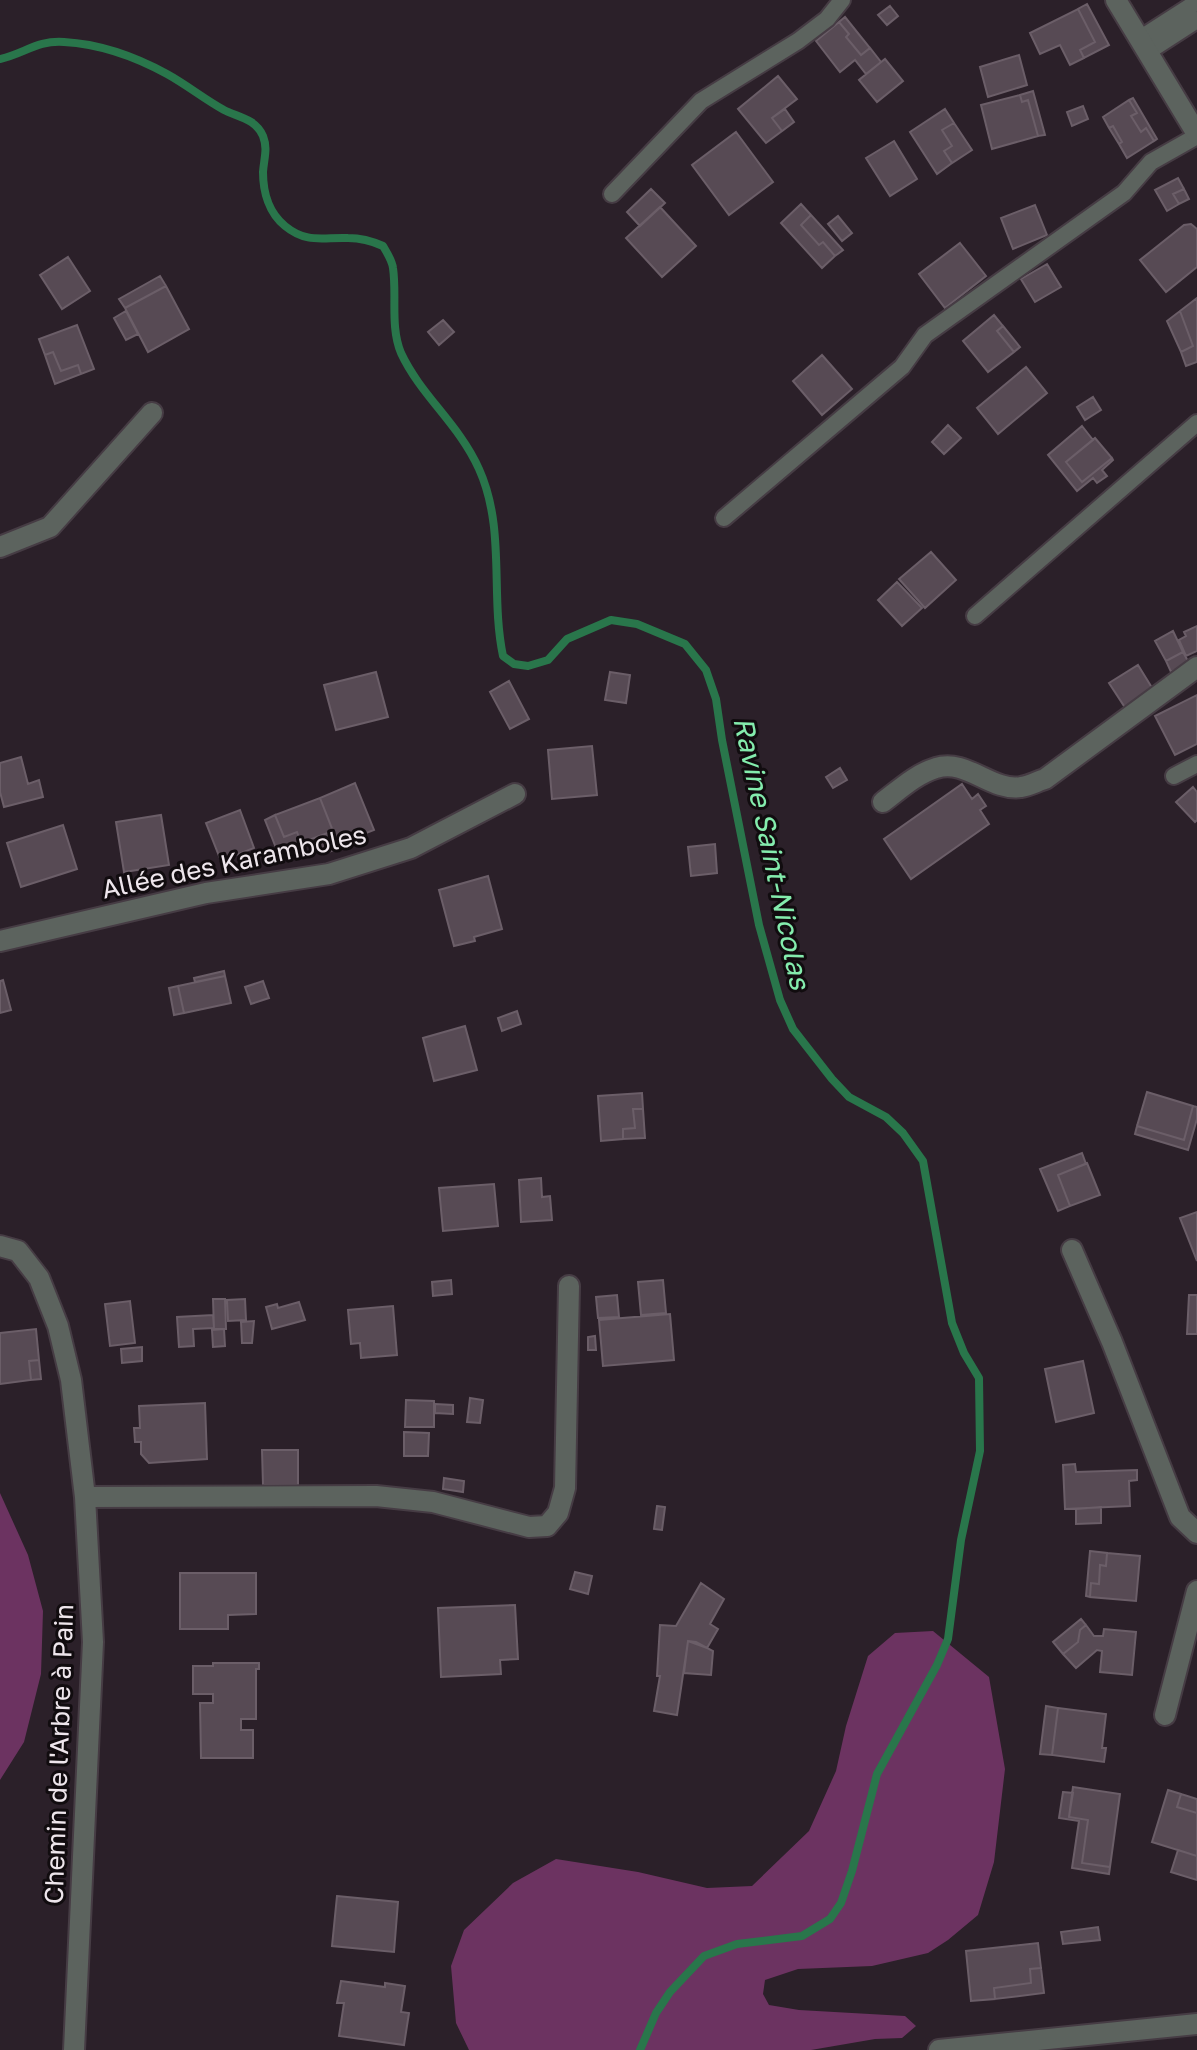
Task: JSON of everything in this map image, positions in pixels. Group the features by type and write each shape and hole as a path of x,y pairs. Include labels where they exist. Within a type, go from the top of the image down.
{"street":[{"path":"1116,0 1197,135"},
{"path":"0,547 50,527 152,413"},
{"path":"883,802 938,766 959,768 1019,788 1045,779 1197,667"},
{"name":"Allée des Karamboles","path":"0,941 206,893 329,874 411,848 515,794"},
{"name":"Chemin de l'Arbre à Pain","path":"0,1246 18,1251 39,1278 58,1326 71,1380 85,1497 93,1642 74,2050"},
{"path":"1072,1250 1112,1342 1180,1517 1197,1533"},
{"path":"85,1497 376,1496 433,1502 529,1527 547,1526 558,1513 565,1488 569,1286"},
{"path":"1165,1715 1197,1591"},
{"path":"939,2050 1197,2024"}],"lane":[{"path":"612,194 701,101 798,41 827,19 842,0"},
{"path":"1145,45 1197,2"},
{"path":"1145,45 1197,20"},
{"path":"724,518 902,367 925,335 1124,193 1151,162 1197,135"},
{"path":"975,616 1197,423"},
{"path":"1174,776 1197,764"}],"shaded area":[{"path":"0,1493 28,1555 43,1611 41,1674 24,1742 0,1780"},
{"path":"933,1631 989,1677 1005,1769 994,1862 978,1915 928,1953 872,1966 798,1969 765,1980 763,1994 769,2005 799,2010 905,2016 916,2026 902,2038 875,2039 811,2050 469,2050 456,2023 451,1966 464,1930 513,1883 556,1859 638,1872 707,1888 752,1886 809,1831 836,1771 846,1726 868,1656 895,1633"}],"building":[{"path":"1087,4 1109,45 1084,58 1080,50 1095,42 1078,9"},
{"path":"890,6 898,16 887,25 878,15"},
{"path":"1078,9 1095,42 1080,50 1084,58 1070,65 1060,45 1040,54 1030,33"},
{"path":"845,17 870,48 861,55 846,37 849,34 839,22"},
{"path":"839,22 849,34 846,37 861,55 870,48 881,62 866,74 855,60 840,72 816,41"},
{"path":"1019,55 1027,85 988,97 980,67"},
{"path":"885,59 903,81 877,102 859,80"},
{"path":"778,76 797,99 772,118 782,131 766,143 738,109"},
{"path":"1033,91 1045,135 1038,136 1028,100 1022,102 1020,95"},
{"path":"1020,95 1022,102 1028,100 1038,136 992,149 981,105"},
{"path":"1133,98 1157,139 1154,141 1146,128 1141,132 1131,116 1137,113 1129,100"},
{"path":"1129,100 1137,113 1131,116 1141,132 1146,128 1154,141 1127,158 1113,126 1109,128 1103,117"},
{"path":"1083,106 1088,119 1072,126 1067,112"},
{"path":"785,109 794,122 782,131 772,118"},
{"path":"945,109 954,123 942,130 952,146 944,151 952,163 937,174 910,132"},
{"path":"954,123 972,150 952,163 944,151 952,146 942,130"},
{"path":"1113,126 1122,142 1119,144 1109,128"},
{"path":"736,132 773,182 729,215 692,165"},
{"path":"894,141 917,179 890,196 866,158"},
{"path":"1178,178 1184,189 1173,194 1179,204 1167,211 1155,190"},
{"path":"651,189 665,203 640,226 627,212"},
{"path":"1184,189 1189,199 1179,204 1173,194"},
{"path":"801,204 811,215 801,225 819,245 823,242 835,256 822,268 781,223"},
{"path":"1035,205 1047,235 1013,249 1001,218"},
{"path":"660,207 696,246 662,277 626,238"},
{"path":"811,215 843,250 835,256 823,242 819,245 801,225"},
{"path":"838,216 852,233 842,241 828,224"},
{"path":"1191,224 1197,229 1197,267 1166,292 1140,260 1184,225"},
{"path":"960,243 986,276 945,308 919,274"},
{"path":"68,257 90,291 62,309 40,275"},
{"path":"1047,264 1061,287 1035,302 1021,279"},
{"path":"160,276 166,286 125,308 119,299"},
{"path":"166,286 189,329 148,352 125,308"},
{"path":"1197,298 1197,362 1186,366 1181,352 1193,346 1180,311"},
{"path":"126,311 138,334 126,340 114,318"},
{"path":"1180,311 1193,346 1181,352 1167,321"},
{"path":"994,315 1003,326 997,331 1014,352 988,372 963,341"},
{"path":"443,320 454,332 439,345 428,332"},
{"path":"77,325 94,369 81,374 78,365 61,371 53,352 45,355 39,339"},
{"path":"1003,326 1020,347 1014,352 997,331"},
{"path":"53,352 61,371 78,365 81,374 55,384 45,355"},
{"path":"822,355 852,389 822,415 793,381"},
{"path":"1026,367 1047,393 998,434 977,408"},
{"path":"1093,397 1101,410 1085,420 1077,407"},
{"path":"948,425 961,438 944,454 932,442"},
{"path":"1082,426 1093,440 1066,462 1082,482 1113,460 1102,470 1107,476 1097,483 1093,478 1077,491 1048,455"},
{"path":"1095,438 1112,458 1082,482 1066,462"},
{"path":"931,552 956,580 925,608 899,579"},
{"path":"897,582 922,608 902,626 878,600"},
{"path":"1197,626 1197,651 1186,656 1179,640 1186,636 1184,632"},
{"path":"1173,631 1183,652 1166,661 1155,641"},
{"path":"1183,652 1189,663 1171,672 1166,661"},
{"path":"1138,665 1154,691 1126,709 1109,683"},
{"path":"376,672 388,717 336,730 324,685"},
{"path":"610,672 630,675 626,703 605,700"},
{"path":"509,681 529,719 510,729 490,692"},
{"path":"1197,695 1197,744 1175,755 1155,716"},
{"path":"592,746 597,795 552,799 548,750"},
{"path":"21,757 28,784 39,780 43,797 4,807 0,792 0,763"},
{"path":"840,768 847,780 833,788 826,777"},
{"path":"355,783 374,830 338,844 320,798"},
{"path":"962,784 972,799 978,794 986,806 980,810 989,824 911,879 884,839"},
{"path":"1193,787 1197,792 1195,822 1176,802"},
{"path":"320,798 333,831 301,843 297,832 284,837 275,815"},
{"path":"240,810 254,848 221,861 206,823"},
{"path":"161,815 169,865 124,872 116,822"},
{"path":"275,815 284,837 297,832 301,843 278,853 265,820"},
{"path":"63,825 77,869 21,887 7,843"},
{"path":"333,831 340,848 323,854 317,837"},
{"path":"715,844 717,873 691,876 688,847"},
{"path":"488,876 502,929 454,946 439,890"},
{"path":"224,971 225,976 195,982 194,978"},
{"path":"225,976 231,1003 184,1013 178,986"},
{"path":"3,980 11,1010 0,1013 0,981"},
{"path":"263,981 269,998 251,1004 245,987"},
{"path":"178,986 184,1013 174,1015 169,988"},
{"path":"517,1011 521,1024 502,1031 498,1018"},
{"path":"465,1026 477,1070 434,1081 423,1038"},
{"path":"1147,1092 1193,1106 1184,1140 1137,1126"},
{"path":"642,1093 643,1109 633,1109 635,1128 623,1129 623,1139 601,1141 598,1096"},
{"path":"1193,1106 1197,1107 1197,1119 1188,1150 1135,1134 1137,1126 1184,1140"},
{"path":"633,1109 643,1109 645,1138 623,1139 623,1129 635,1128"},
{"path":"1082,1153 1086,1164 1058,1175 1070,1206 1058,1211 1040,1169"},
{"path":"1087,1163 1100,1195 1070,1206 1058,1175"},
{"path":"541,1178 542,1197 550,1196 552,1220 521,1222 519,1180"},
{"path":"494,1184 498,1226 443,1231 439,1188"},
{"path":"1197,1212 1197,1261 1180,1218"},
{"path":"451,1280 452,1294 433,1296 432,1282"},
{"path":"663,1280 666,1313 641,1315 638,1282"},
{"path":"617,1295 619,1317 598,1318 596,1297"},
{"path":"1189,1295 1197,1295 1197,1334 1187,1334"},
{"path":"213,1299 225,1299 226,1329 214,1329"},
{"path":"245,1299 246,1320 228,1321 227,1300"},
{"path":"130,1301 135,1343 110,1346 105,1304"},
{"path":"299,1302 305,1320 272,1329 266,1307 277,1304 278,1308"},
{"path":"393,1306 397,1355 361,1358 360,1343 351,1344 348,1310"},
{"path":"670,1314 674,1360 603,1366 599,1320"},
{"path":"213,1315 214,1328 193,1329 194,1346 179,1347 177,1317"},
{"path":"254,1321 252,1343 242,1343 241,1322"},
{"path":"36,1329 39,1360 29,1361 31,1380 0,1384 0,1333"},
{"path":"224,1329 225,1346 213,1347 212,1330"},
{"path":"595,1336 596,1350 588,1350 588,1337"},
{"path":"142,1347 142,1361 122,1363 121,1349"},
{"path":"39,1360 41,1379 31,1380 29,1361"},
{"path":"1083,1361 1094,1413 1056,1422 1045,1369"},
{"path":"470,1398 483,1400 480,1423 467,1422"},
{"path":"406,1400 434,1401 434,1427 405,1427"},
{"path":"205,1403 207,1459 149,1463 141,1454 141,1442 135,1442 134,1428 140,1428 139,1406"},
{"path":"435,1404 453,1405 453,1414 435,1413"},
{"path":"404,1432 429,1433 428,1456 404,1456"},
{"path":"262,1450 298,1450 298,1485 263,1485"},
{"path":"1075,1464 1076,1472 1137,1470 1137,1480 1129,1481 1130,1506 1065,1509 1063,1465"},
{"path":"444,1478 464,1481 463,1492 443,1489"},
{"path":"657,1506 665,1507 662,1530 654,1529"},
{"path":"1101,1507 1101,1523 1076,1524 1076,1509"},
{"path":"1090,1551 1107,1553 1106,1566 1100,1565 1099,1584 1091,1583 1090,1597 1086,1596"},
{"path":"1107,1553 1140,1556 1136,1601 1090,1597 1091,1583 1099,1584 1100,1565 1106,1566"},
{"path":"575,1572 592,1576 588,1594 570,1589"},
{"path":"180,1573 256,1573 256,1614 228,1615 228,1629 180,1629"},
{"path":"701,1583 724,1599 710,1624 718,1629 707,1648 688,1641 677,1715 654,1711 660,1676 657,1676 660,1625 676,1626"},
{"path":"515,1605 518,1659 500,1660 501,1674 441,1677 438,1608"},
{"path":"1081,1619 1086,1625 1080,1630 1078,1642 1063,1654 1053,1642"},
{"path":"1086,1625 1094,1636 1103,1636 1104,1629 1136,1632 1132,1675 1100,1672 1102,1651 1097,1650 1076,1668 1063,1654 1078,1642 1080,1630"},
{"path":"688,1641 713,1651 711,1675 684,1673"},
{"path":"213,1663 259,1663 259,1669 256,1669 256,1719 241,1719 241,1730 253,1730 253,1758 201,1758 200,1703 213,1703 213,1694 193,1694 193,1666 213,1666"},
{"path":"1046,1706 1058,1708 1052,1755 1040,1754"},
{"path":"1058,1708 1106,1714 1102,1748 1106,1748 1104,1762 1052,1755"},
{"path":"1073,1787 1120,1794 1110,1867 1082,1863 1088,1820 1069,1817"},
{"path":"1168,1790 1181,1794 1177,1807 1197,1813 1197,1856 1152,1842"},
{"path":"1063,1792 1073,1793 1069,1817 1088,1820 1082,1863 1110,1867 1109,1874 1072,1868 1079,1821 1059,1818"},
{"path":"1181,1794 1197,1799 1197,1813 1177,1807"},
{"path":"1178,1850 1197,1856 1197,1880 1171,1872"},
{"path":"337,1896 398,1902 394,1952 332,1946"},
{"path":"1098,1927 1100,1940 1063,1944 1061,1932"},
{"path":"1038,1943 1041,1968 1030,1969 1031,1983 994,1988 995,1999 971,2001 966,1951"},
{"path":"1041,1968 1044,1993 995,1999 994,1988 1031,1983 1030,1969"},
{"path":"341,1981 385,1987 385,1983 405,1986 401,2012 409,2013 404,2045 339,2036 344,2003 337,2003"}],"waterway":[{"name":"Ravine Saint-Nicolas","path":"0,59 38,45 64,42 104,49 155,68 260,130 265,145 264,187 271,208 285,226 308,237 357,239 383,246 393,268 396,333 401,353 419,383 471,453 487,492 495,538 499,633 503,656 514,664 528,666 548,660 567,639 611,620 637,624 685,644 706,670 716,699 759,925 780,1000 793,1029 849,1097 886,1117 903,1133 923,1161 952,1323 964,1353 979,1378 980,1451 961,1540 948,1639 877,1774 852,1871 841,1903 830,1919 802,1936 737,1944 704,1956 670,1992 656,2013 640,2050"}]}
